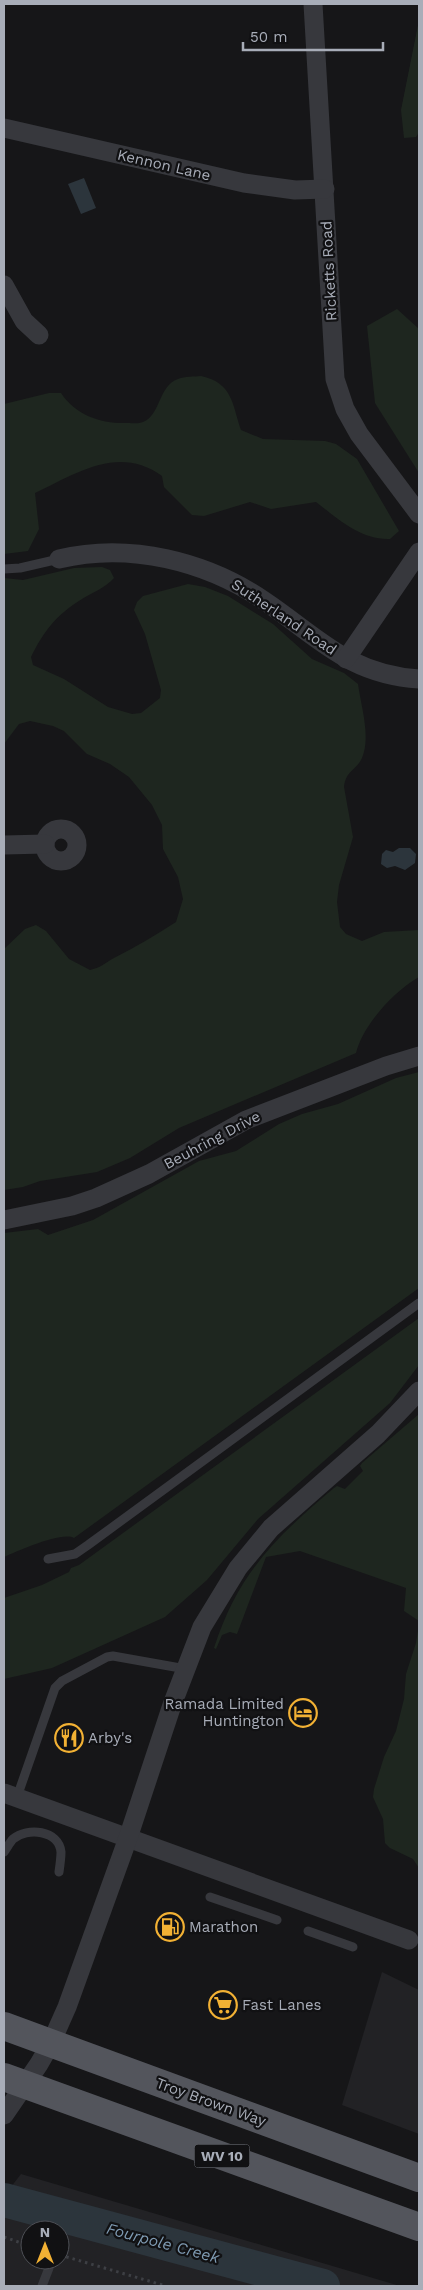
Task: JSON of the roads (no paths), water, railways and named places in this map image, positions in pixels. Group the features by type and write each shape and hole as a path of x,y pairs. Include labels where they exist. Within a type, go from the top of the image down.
{"main road":[{"name":"Troy Brown Way","path":"4,2026 419,2178"},
{"name":"WV 10","path":"14,2081 419,2228"}],"street":[{"name":"Ricketts Road","path":"313,4 335,379 345,409 359,434 419,514"},
{"name":"Kennon Lane","path":"4,128 244,183 295,190 325,189"},
{"path":"4,285 24,321 39,335"},
{"path":"346,659 419,552"},
{"name":"Sutherland Road","path":"59,559 84,554 116,553 166,559 207,570 246,588 319,642 346,659 376,672 419,679"},
{"path":"4,845 45,844"},
{"name":"Beuhring Drive","path":"4,1220 72,1206 96,1198 149,1174 246,1120 386,1066 419,1056"},
{"path":"4,2115 14,2081 51,2043 67,2007 202,1627 238,1568 261,1540 285,1515 378,1434 419,1391"},
{"path":"11,1795 409,1940"}],"lane":[{"path":"4,569 20,568 59,559"},
{"path":"48,1559 75,1554 419,1303"},
{"path":"11,1795 56,1688 62,1681 107,1657 113,1656 186,1669"},
{"path":"4,1852 13,1839 26,1832 40,1832 50,1835 57,1841 61,1851 59,1872"},
{"path":"210,1897 277,1920"},
{"path":"308,1931 353,1947"},
{"path":"42,2286 48,2270"}],"waterway":[{"name":"Fourpole Creek","path":"4,2200 323,2286"}],"place":[{"name":"Ramada Limited Huntington","path":"303,1713"},
{"name":"Arby's","path":"69,1738"},
{"name":"Marathon","path":"170,1927"},
{"name":"Fast Lanes","path":"223,2005"}]}
